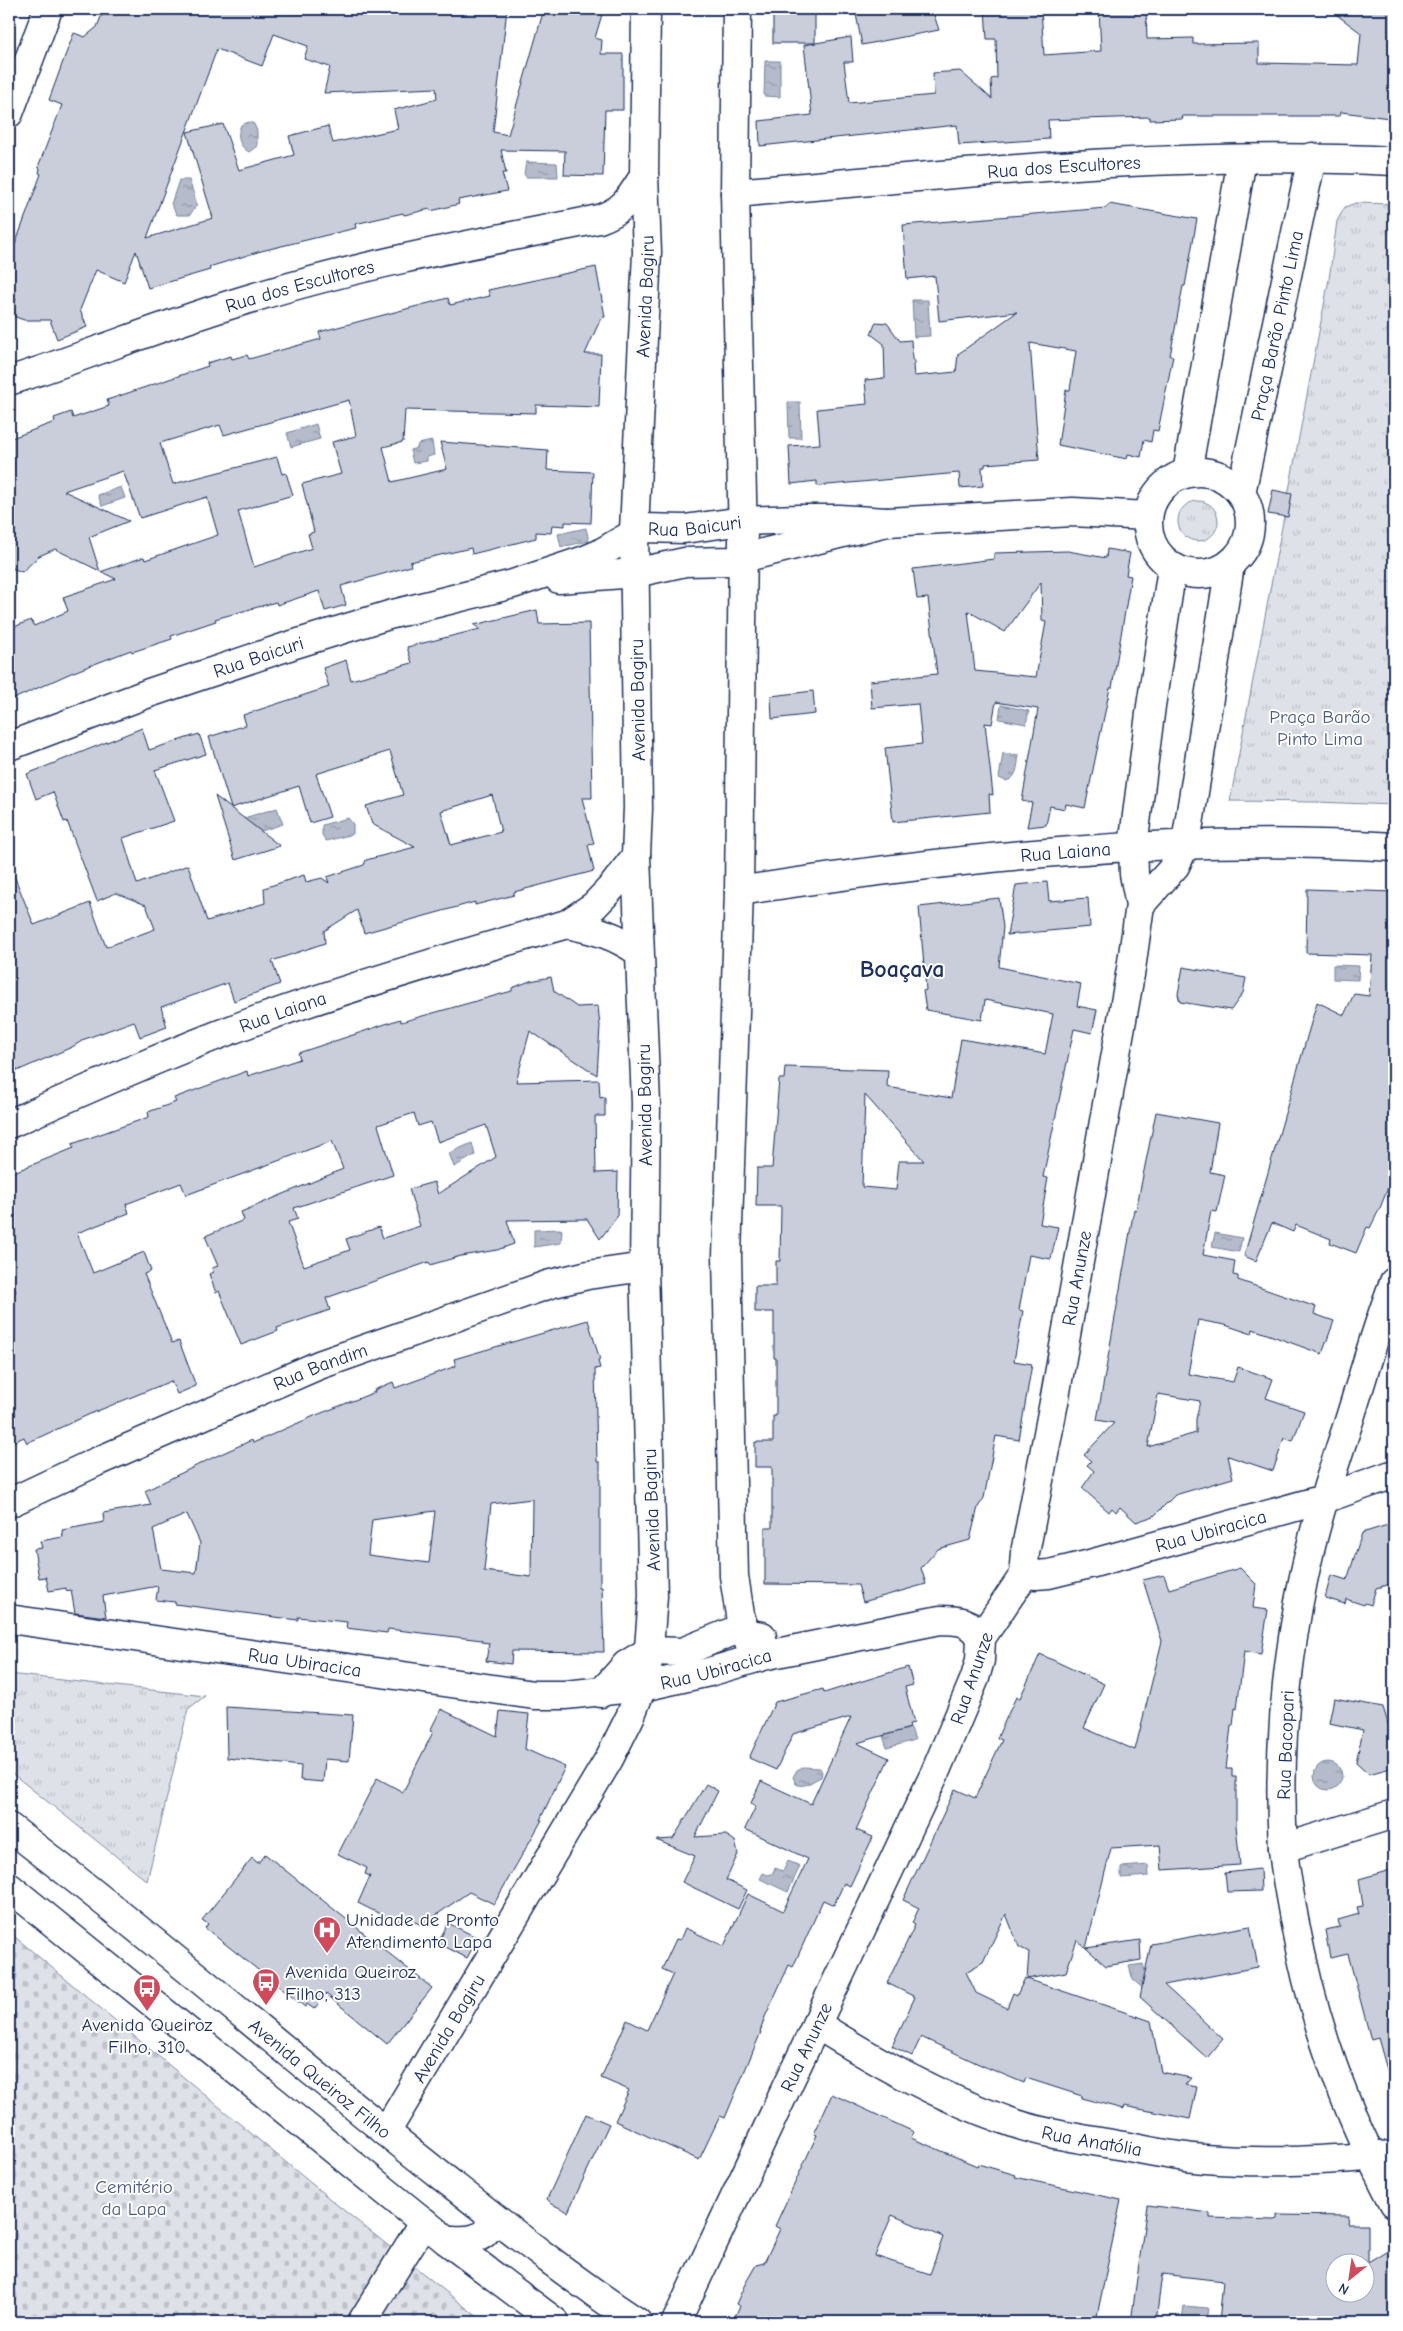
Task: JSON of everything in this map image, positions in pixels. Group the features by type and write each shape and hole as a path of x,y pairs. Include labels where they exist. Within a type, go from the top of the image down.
{"street":[{"path":"9,113 48,9"},
{"name":"Avenida Bagiru","path":"386,2132 609,1758 630,1717 642,1687 649,1652 653,1596 644,1267 646,1104 636,856 638,808 634,531 647,246 644,176 646,9"},
{"path":"736,9 735,193 743,557 739,891 727,1256 734,1576 740,1615 749,1646"},
{"name":"Rua dos Escultores","path":"735,193 1052,166 1312,157 1394,161"},
{"name":"Praça Barão Pinto Lima","path":"1241,493 1312,157"},
{"path":"1187,473 1242,159"},
{"name":"Rua dos Escultores","path":"9,381 177,321 263,295 469,244 599,219 617,212 623,207 644,176"},
{"name":"Rua dos Escultores","path":"599,219 620,224 634,232 647,246"},
{"path":"1207,472 1226,479 1241,493 1250,511 1250,532 1244,550 1230,565 1212,574 1192,574 1172,568 1158,554 1149,536 1148,516 1155,497 1169,482 1187,473 1207,472"},
{"name":"Rua Baicuri","path":"9,746 149,693 292,645 389,615 513,584 599,554 634,531 654,527 698,528 743,521 839,519 887,522 1073,512 1148,516"},
{"name":"Rua Baicuri","path":"513,584 635,573 685,562 719,562 887,522"},
{"path":"1140,905 1175,866 1186,844 1230,565"},
{"path":"1133,846 1150,706 1172,568"},
{"name":"Rua Laiana","path":"739,891 937,862 1133,846 1344,844 1394,847"},
{"name":"Rua Anunze","path":"676,2322 934,1775 963,1708 980,1660 981,1638 1026,1572 1024,1565 1025,1553 1126,995 1140,905 1134,874 1133,846"},
{"name":"Rua Laiana","path":"9,1124 153,1060 260,1019 440,960 567,924 594,906 613,886 636,856"},
{"name":"Rua Laiana","path":"567,924 604,932 623,940 639,952"},
{"name":"Rua Bandim","path":"9,1503 105,1458 319,1365 550,1284 588,1275 644,1267"},
{"name":"Rua Bacopari","path":"1394,1282 1324,1499 1303,1579 1288,1671 1282,1726 1283,1848 1301,1957 1318,2021 1338,2082 1382,2156 1394,2203"},
{"name":"Rua Ubiracica","path":"1026,1572 1039,1575 1057,1572 1324,1499 1394,1474"},
{"name":"Rua Ubiracica","path":"9,1619 534,1695 565,1696 642,1687 710,1672 749,1646 829,1642 940,1620 966,1622 974,1628 981,1638"},
{"name":"Rua Ubiracica","path":"601,1692 626,1665 649,1652 682,1652 734,1631 749,1646"},
{"path":"1283,1848 1394,1814"},
{"name":"Avenida Queiroz Filho","path":"9,1827 209,1985 386,2132 489,2214 565,2272 637,2322"},
{"path":"9,1887 446,2240 555,2322"},
{"name":"Rua Anatólia","path":"816,2024 877,2062 909,2079 963,2104 1034,2129 1203,2159 1264,2162 1382,2156"},
{"path":"446,2240 468,2240 482,2235 490,2226 489,2214"},
{"path":"362,2322 424,2222"}],"green space":[{"name":"Praça Barão Pinto Lima","path":"1355,203 1394,204 1394,805 1230,801 1329,279 1337,221 1345,207"},
{"path":"1202,501 1209,504 1215,510 1218,521 1217,529 1209,538 1202,541 1194,541 1187,538 1179,529 1178,517 1181,510 1190,502"},
{"path":"9,1674 205,1696 188,1709 147,1881 9,1771"},
{"name":"Cemitério da Lapa","path":"9,1932 336,2204 484,2322 9,2322"}],"water":[{"path":"765,61 780,61 780,97 764,96"},
{"path":"249,122 254,124 257,131 257,146 249,152 241,144 239,129 241,125"},
{"path":"526,162 557,163 558,177 526,177 524,174"},
{"path":"179,180 189,180 197,204 190,215 177,215 171,204"},
{"path":"912,300 928,300 930,336 914,337"},
{"path":"788,402 800,402 801,438 789,438"},
{"path":"316,424 320,439 291,447 287,433"},
{"path":"432,441 434,455 427,457 427,461 413,463 410,450 417,448 418,444"},
{"path":"121,487 125,498 102,506 98,495"},
{"path":"586,528 589,541 561,547 558,534"},
{"path":"1001,705 1029,711 1026,724 999,719"},
{"path":"1003,753 1019,755 1015,774 1006,781 999,778"},
{"path":"277,808 283,824 249,835 244,818"},
{"path":"348,818 353,824 353,834 326,841 322,835 322,825"},
{"path":"1333,965 1359,966 1358,980 1333,979"},
{"path":"472,1143 475,1155 454,1167 449,1153"},
{"path":"534,1230 562,1230 561,1243 534,1247"},
{"path":"1215,1233 1242,1238 1239,1252 1212,1247"},
{"path":"911,1728 915,1740 887,1748 883,1736"},
{"path":"1328,1762 1338,1766 1342,1776 1338,1786 1328,1790 1318,1786 1314,1776 1318,1766"},
{"path":"803,1767 820,1768 822,1772 821,1777 806,1785 796,1784 793,1777 797,1770"},
{"path":"788,1861 800,1866 788,1892 760,1879 763,1873 772,1874 775,1868 783,1871"},
{"path":"1148,1865 1149,1876 1121,1878 1121,1867"},
{"path":"1143,1964 1146,1975 1144,1989 1133,1980 1129,1966"},
{"path":"1184,2306 1208,2308 1206,2322 1182,2320"}],"building":[{"path":"104,9 507,9 493,132 508,135 544,9 603,11 595,38 602,40 601,54 623,54 623,110 605,110 603,176 564,175 565,151 501,150 506,173 502,173 507,191 458,200 459,204 431,211 430,209 404,215 403,213 355,224 356,228 261,251 209,267 210,270 148,288 136,251 124,282 96,270 80,310 87,327 57,339 50,320 24,320 10,315 16,299 9,297 9,261 41,174 38,167 62,105 49,100 65,56 74,33 85,37 97,27","holes":["274,34 308,46 304,59 330,67 324,93 436,88 437,99 394,110 398,129 333,143 328,126 289,136 294,155 239,170 223,124 187,132 213,218 147,238 217,49 262,66"]},
{"path":"773,9 815,9 815,43 773,43"},
{"path":"855,9 932,9 939,30 862,45"},
{"path":"985,9 1041,9 1044,55 1101,51 1099,9 1146,9 1147,39 1193,38 1193,44 1259,43 1259,63 1358,65 1361,33 1329,9 1394,9 1394,53 1389,99 1393,100 1390,118 1341,112 1340,116 1182,116 1183,119 1150,120 1150,117 1048,120 1049,139 959,145 957,125 760,146 759,121 812,115 804,45 851,37 853,62 844,62 849,103 934,95 933,73 960,71 992,99 991,79 997,78 996,39 987,39"},
{"path":"1109,204 1197,219 1170,356 1173,356 1158,431 1153,430 1151,442 1144,440 1141,457 1128,454 1127,459 1058,445 1066,390 1070,390 1076,351 1030,343 1039,460 985,464 985,467 982,467 983,486 960,488 959,473 817,486 817,481 791,484 789,446 820,444 817,409 867,404 865,380 885,378 884,344 871,334 876,322 887,323 900,341 911,340 912,359 915,363 913,365 914,376 956,372 958,354 1017,312 939,321 935,276 907,279 903,225 1106,208"},
{"path":"596,267 605,317 601,318 585,354 601,354 599,407 536,405 536,413 405,410 403,442 383,447 392,482 447,469 440,442 548,450 547,470 593,472 591,523 565,522 565,526 552,525 551,533 536,532 536,538 472,554 471,548 410,562 411,566 341,586 346,605 325,611 319,591 277,605 276,602 215,619 216,621 171,636 172,639 132,652 131,650 71,673 9,701 9,629 31,620 34,626 68,611 63,597 116,579 101,572 144,557 145,560 218,535 207,497 140,518 123,471 64,491 129,521 89,537 100,571 55,549 39,556 22,572 9,567 9,439 55,422 54,418 71,412 73,418 109,406 107,400 208,366 207,363 231,356 232,359 247,355 249,359 321,339 319,332 448,298 450,305 490,296 488,290","holes":["349,400 356,436 332,442 341,474 302,484 314,532 308,534 312,548 254,567 238,511 293,495 286,473 282,474 277,457 173,484 160,443 220,425 224,435"]},
{"path":"1273,490 1292,494 1288,517 1268,514"},
{"path":"1107,549 1130,553 1126,575 1131,576 1112,688 1110,688 1085,808 1066,804 1065,809 1050,806 1046,825 1027,827 1032,803 1022,801 1038,709 996,702 992,724 985,723 993,795 989,794 990,812 893,822 885,748 922,744 918,704 872,708 870,681 937,674 928,598 917,599 913,569 994,559 994,553 1068,551 1106,558","holes":["1041,582 1042,621 1046,622 1036,677 975,671 968,611 1005,632"]},
{"path":"537,610 539,624 589,623 592,798 582,798 594,844 588,845 594,871 514,892 514,895 475,905 475,902 364,933 357,910 324,931 325,943 272,961 280,984 234,1001 228,983 161,1007 167,1027 140,1037 134,1021 82,1040 72,1047 17,1071 16,1067 9,1070 9,863 34,925 90,903 106,947 155,929 146,905 116,893 97,901 67,821 64,822 53,792 36,799 27,774 142,728 149,750 199,734 206,754 155,770 174,821 123,838 137,884 188,865 207,921 265,903 264,888 304,875 306,882 322,878 329,883 327,877 364,865 366,860 415,847 372,824 366,806 403,795 390,751 316,774 330,817 310,823 299,786 231,808 209,737 246,725 243,715 329,687 323,668 346,660 351,680 412,663 407,647 480,629 474,625","holes":["492,795 501,832 451,845 441,811"]},
{"path":"813,691 815,714 772,719 771,696"},
{"path":"215,796 280,846 235,860"},
{"path":"1047,882 1049,901 1088,898 1090,927 1007,935 1016,885"},
{"path":"1307,889 1394,892 1394,1173 1380,1208 1370,1228 1367,1227 1356,1253 1330,1243 1331,1239 1296,1225 1293,1232 1272,1223 1256,1261 1244,1256 1317,1002 1344,1015 1354,994 1369,996 1372,955 1306,953"},
{"path":"999,898 1003,927 999,967 1081,984 1077,1006 1097,1010 1092,1033 1074,1029 1043,1177 1048,1178 1040,1224 1058,1227 1051,1259 1029,1255 1019,1310 1023,1311 1014,1361 1032,1364 1019,1440 996,1436 984,1498 978,1507 970,1540 938,1549 921,1568 926,1584 863,1602 858,1585 765,1584 765,1528 772,1528 772,1467 755,1467 755,1442 773,1442 773,1416 776,1416 776,1358 774,1358 774,1312 755,1312 755,1286 776,1286 776,1261 780,1261 781,1206 756,1206 757,1168 772,1168 779,1079 784,1079 785,1067 888,1070 887,1087 951,1098 961,1039 1045,1054 1053,1014 985,1000 982,1020 926,1010 923,991 926,990 919,907","holes":["865,1095 924,1161 899,1161 896,1190 862,1187"]},
{"path":"1183,967 1246,978 1243,993 1231,1010 1180,1002 1178,994"},
{"path":"551,977 554,991 577,1007 598,1006 600,1026 597,1075 530,1031 516,1082 599,1080 600,1098 605,1097 605,1116 595,1116 596,1173 618,1172 617,1217 600,1239 587,1219 507,1220 514,1244 497,1250 461,1256 430,1265 429,1262 326,1298 330,1310 277,1328 278,1331 241,1345 219,1291 216,1293 209,1274 213,1272 212,1268 218,1266 205,1236 244,1220 241,1212 343,1169 332,1141 186,1195 181,1183 126,1204 129,1213 77,1233 93,1273 144,1252 151,1271 144,1274 172,1343 179,1341 196,1386 177,1394 171,1381 90,1414 27,1443 24,1437 9,1444 9,1295 16,1292 9,1275 9,1174 74,1148 72,1144 149,1117 148,1112 176,1102 174,1098 247,1071 248,1076 300,1059 298,1053 400,1019 401,1022 512,991 512,988 530,981","holes":["414,1113 418,1126 431,1122 438,1142 486,1125 496,1157 438,1194 434,1182 409,1189 420,1226 383,1238 379,1227 346,1239 350,1250 304,1266 288,1222 298,1219 294,1208 393,1175 378,1125"]},
{"path":"1156,1112 1218,1123 1210,1172 1225,1175 1217,1212 1211,1211 1203,1255 1235,1261 1233,1275 1238,1276 1238,1280 1316,1307 1314,1314 1334,1321 1322,1354 1253,1329 1252,1334 1225,1325 1198,1320 1188,1374 1233,1382 1238,1367 1273,1379 1266,1398 1304,1411 1293,1441 1284,1438 1273,1471 1228,1456 1233,1478 1175,1495 1154,1516 1136,1522 1120,1507 1116,1512 1112,1508 1109,1512 1082,1488 1094,1471 1087,1465 1091,1461 1084,1455 1114,1423 1097,1420 1134,1209 1136,1210","holes":["1158,1394 1200,1401 1196,1419 1196,1433 1148,1447"]},
{"path":"588,1320 600,1360 598,1361 600,1368 595,1369 597,1462 600,1462 600,1587 602,1587 604,1652 512,1651 511,1664 486,1661 489,1643 481,1642 482,1640 388,1629 387,1633 346,1628 347,1622 298,1617 298,1620 175,1604 175,1602 156,1600 158,1586 103,1596 106,1617 75,1613 71,1590 66,1591 66,1588 49,1591 46,1577 39,1578 34,1549 42,1548 40,1541 63,1537 62,1530 104,1522 103,1513 151,1505 145,1491 212,1458 252,1440 253,1443 375,1392 374,1390 393,1382 395,1388 456,1366 454,1359","holes":["532,1499 531,1577 484,1571 491,1504","435,1511 429,1563 368,1555 372,1520","187,1514 200,1543 196,1573 161,1569 153,1529"]},
{"path":"1394,1523 1394,1583 1376,1588 1371,1605 1365,1603 1364,1605 1346,1599 1345,1604 1325,1598 1331,1575 1347,1580 1362,1533"},
{"path":"1240,1568 1256,1584 1253,1608 1268,1610 1261,1654 1244,1651 1237,1709 1235,1708 1233,1726 1231,1726 1226,1769 1232,1769 1232,1777 1236,1777 1236,1825 1240,1865 1162,1870 1160,1845 1111,1848 1086,1948 1077,1940 1066,1972 1027,1979 1151,2021 1161,2072 1191,2078 1185,2085 1197,2087 1190,2119 1124,2106 1123,2109 1081,2098 1082,2096 1026,2078 1024,2083 921,2037 912,2056 892,2046 915,1997 887,1983 915,1925 912,1923 919,1908 903,1900 955,1789 975,1798 1002,1740 997,1738 1016,1697 1020,1698 1040,1654 1104,1684 1084,1728 1135,1750 1162,1641 1143,1580 1164,1575 1169,1589","holes":["1006,1914 1019,1947 1029,1952 1027,1979 1025,1978 1017,1995 1013,1993 1007,2008 976,1993 966,1972 983,1962"]},
{"path":"908,1667 913,1685 905,1687 914,1723 909,1724 910,1728 857,1743 889,1758 856,1830 873,1837 850,1886 844,1883 834,1905 823,1900 793,1967 789,1965 765,2017 761,2032 725,2118 720,2116 699,2160 615,2121 629,2090 601,2078 627,2020 647,2030 673,1974 662,1969 676,1939 680,1940 685,1928 724,1946 748,1894 783,1911 808,1859 745,1829 756,1806 751,1803 761,1781 811,1804 851,1717 793,1734 776,1770 749,1758 775,1702 823,1689 824,1693"},
{"path":"1334,1698 1383,1707 1394,1744 1394,1767 1369,1774 1356,1762 1363,1730 1329,1723"},
{"path":"226,1707 353,1715 349,1761 325,1759 323,1782 300,1780 301,1766 227,1758"},
{"path":"441,1709 497,1736 500,1711 529,1714 525,1749 565,1767 540,1820 542,1820 494,1904 469,1892 422,1925 406,1918 396,1922 358,1903 370,1876 365,1874 367,1868 338,1854 377,1778 403,1792 433,1732 430,1731"},
{"path":"706,1784 718,1791 695,1837 726,1835 735,1841 738,1854 726,1880 747,1890 738,1909 682,1882 695,1856 656,1840 673,1839"},
{"path":"265,1854 432,1988 387,2044 326,1994 314,2009 307,2004 305,2007 205,1928 208,1924 202,1920 252,1858 258,1863"},
{"path":"1260,1869 1261,1891 1227,1892 1225,1873"},
{"path":"1394,1869 1394,2076 1389,2077 1378,2038 1371,2040 1348,1954 1330,1958 1325,1930 1340,1927 1338,1920 1359,1914 1357,1907 1363,1906 1359,1879"},
{"path":"448,1923 478,1938 467,1958 438,1943"},
{"path":"1250,1926 1258,1967 1164,1985 1223,2039 1207,2058 1140,1997 1151,1944"},
{"path":"1140,1940 1141,1960 1106,1966 1086,1948"},
{"path":"832,2094 914,2132 911,2138 977,2166 978,2164 1016,2175 1015,2177 1121,2200 1096,2321 1069,2316 1068,2322 732,2322 740,2306 736,2304 745,2284 756,2265 764,2263 780,2229 775,2226 817,2135 814,2134","holes":["892,2215 943,2237 930,2274 875,2256"]},
{"path":"586,2114 609,2124 568,2212 552,2204 547,2199"},
{"path":"1147,2205 1210,2213 1210,2218 1274,2220 1277,2219 1277,2215 1349,2216 1348,2224 1368,2224 1368,2254 1326,2254 1326,2304 1376,2304 1376,2257 1394,2246 1394,2322 1219,2322 1223,2281 1162,2274 1156,2322 1131,2322"}],"place":[{"name":"Unidade de Pronto Atendimento Lapa","path":"327,1954"},
{"name":"Avenida Queiroz Filho, 313","path":"266,2006"},
{"name":"Avenida Queiroz Filho, 310","path":"147,2012"}],"district":[{"name":"Boaçava","path":"902,969"}]}
